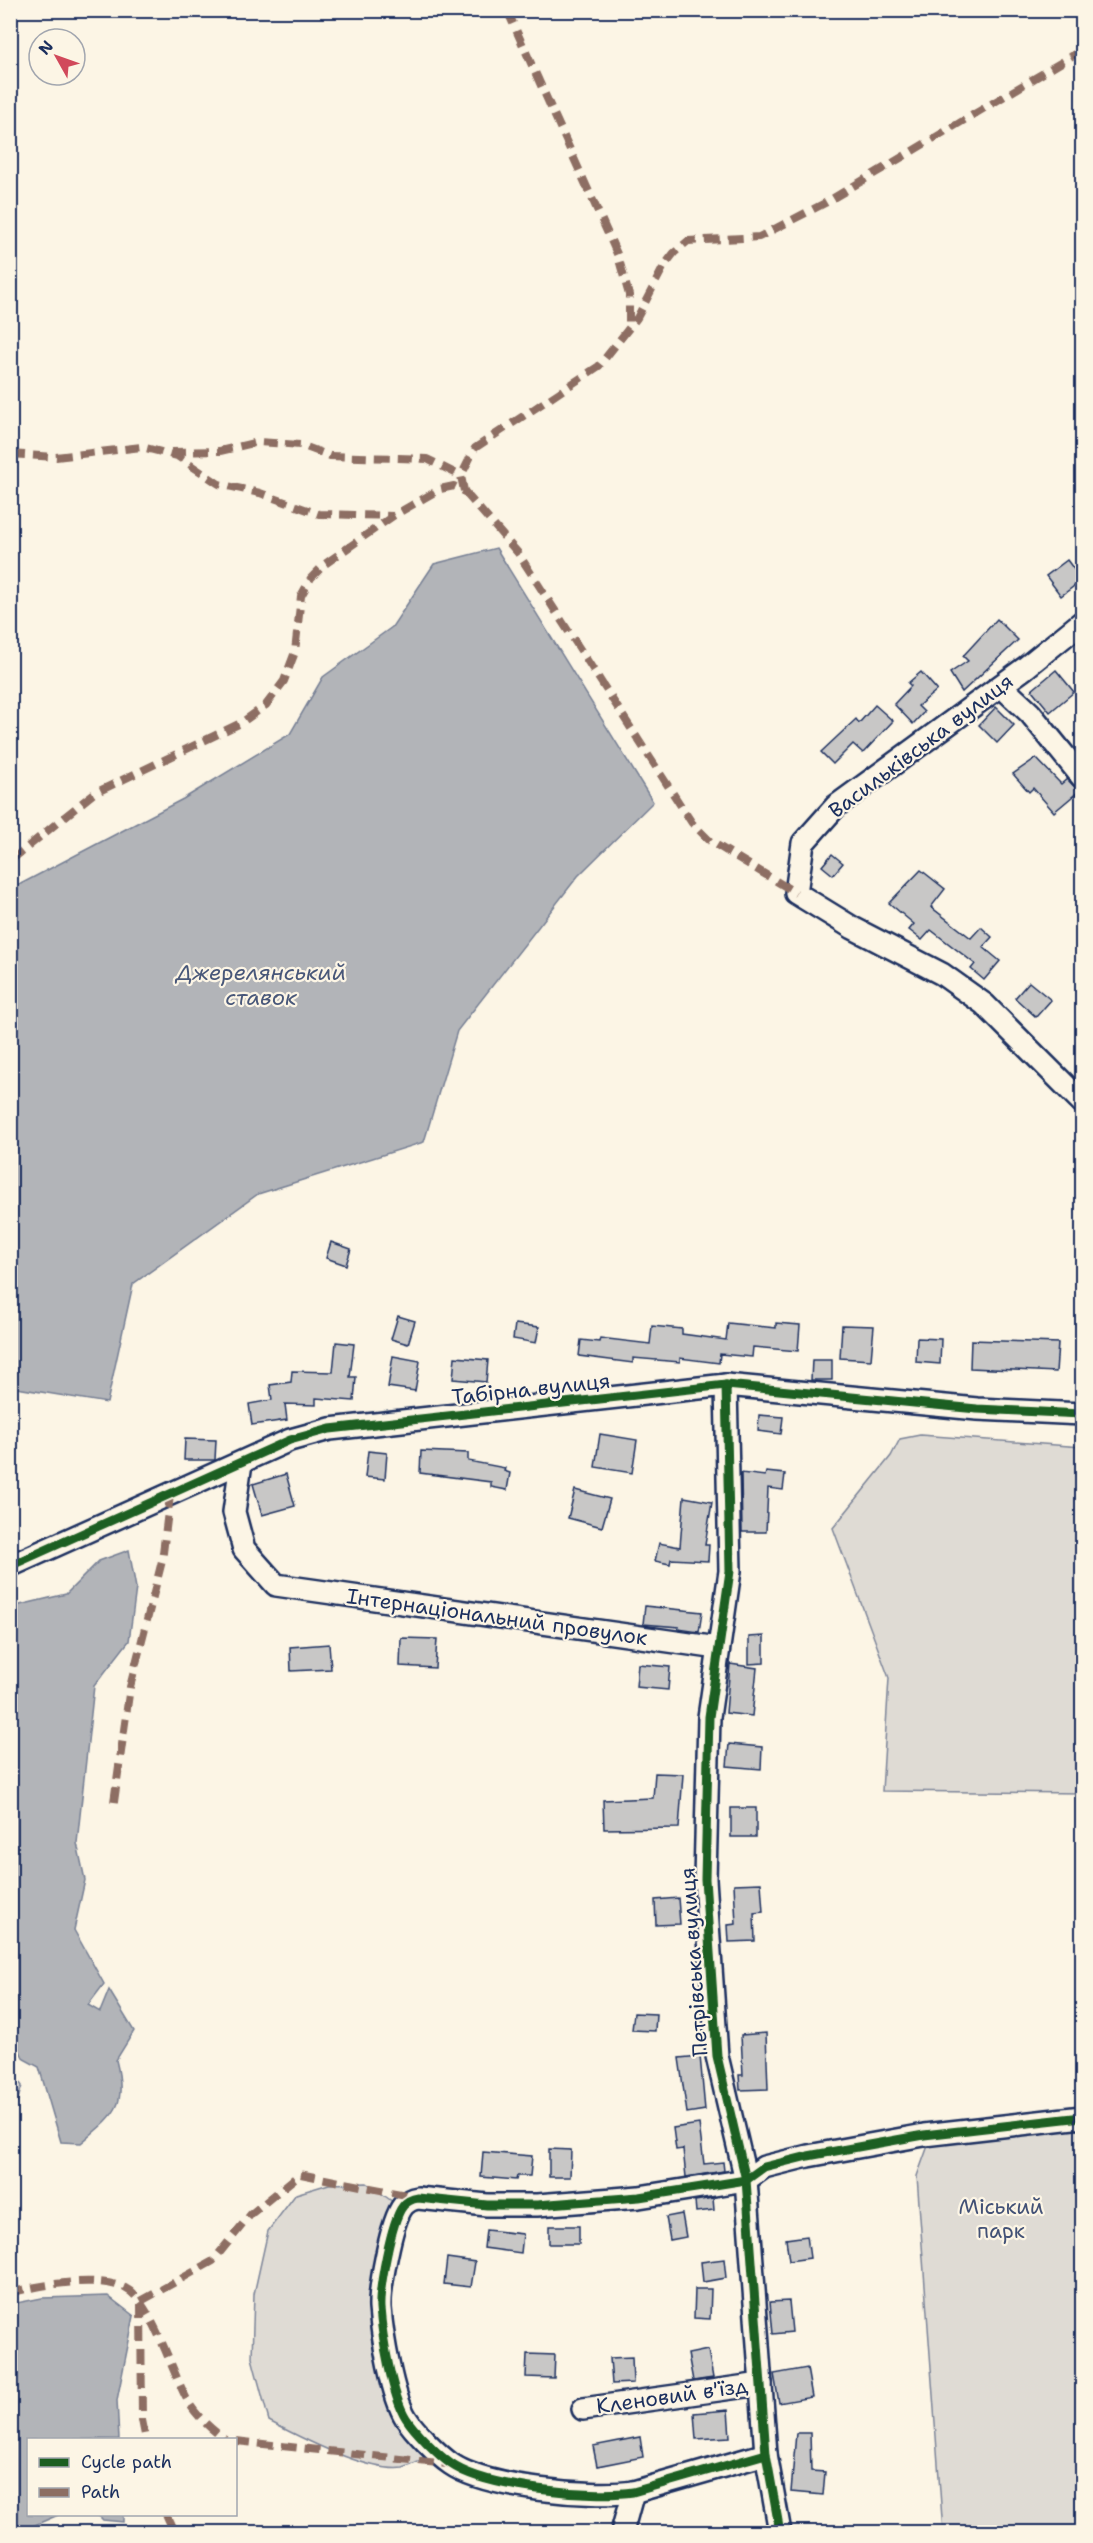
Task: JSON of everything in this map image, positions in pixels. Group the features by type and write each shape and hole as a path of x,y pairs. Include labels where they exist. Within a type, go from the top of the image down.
{"street":[{"name":"Васильківська вулиця","path":"1083,622 1001,686 836,806 803,843 795,893 853,928 942,974 984,1004 1083,1102"},
{"path":"1001,686 1030,713 1083,777"},
{"name":"Табірна вулиця","path":"10,1566 290,1440 330,1429 726,1385 977,1409 1083,1414"},
{"name":"Петрівська вулиця","path":"726,1385 730,1571 709,1718 705,1879 717,2056 746,2180 766,2454 780,2532"},
{"name":"Інтернаціональний провулок","path":"241,1463 234,1512 244,1549 276,1585 718,1648"},
{"path":"766,2454 633,2492 610,2495 515,2486 452,2465 406,2418 387,2361 380,2305 394,2222 409,2200 418,2198 487,2205 537,2205 639,2197 746,2180 764,2167 808,2156 924,2135 1083,2117"},
{"name":"Кленовий в'їзд","path":"583,2409 761,2384"},
{"path":"622,2532 633,2492"}],"green space":[{"path":"920,1435 1082,1447 1082,1793 882,1791 889,1678 833,1528 891,1456 900,1439"},
{"path":"11,2071 22,2086 11,2122"},
{"name":"Міський парк","path":"1082,2126 1082,2532 943,2532 917,2176 929,2143"},
{"path":"367,2183 393,2202 376,2283 416,2442 425,2459 403,2468 389,2468 354,2460 269,2421 252,2358 254,2294 268,2231 296,2194 329,2184"}],"water":[{"name":"Джерелянський ставок","path":"496,548 653,802 578,876 457,1031 424,1142 258,1194 133,1284 107,1403 11,1387 11,889 183,799 290,734 323,677 392,627 434,564"},
{"path":"129,1550 136,1588 129,1641 94,1686 77,1843 85,1880 74,1930 104,1984 88,2005 100,2012 109,1990 134,2031 116,2060 120,2089 116,2108 103,2124 81,2143 61,2142 39,2067 24,2059 11,2034 11,1610 20,1605 66,1594 99,1561"},
{"path":"108,2296 134,2316 117,2400 119,2438 27,2438 27,2516 56,2516 19,2532 12,2532 11,2304 42,2298"},
{"path":"99,2516 123,2516 123,2522 103,2520"}],"building":[{"path":"1067,560 1082,580 1061,596 1046,576"},
{"path":"997,619 1018,640 962,692 950,673 968,661 963,656"},
{"path":"1056,670 1074,692 1050,712 1032,690"},
{"path":"921,672 937,690 918,706 924,712 913,724 894,704 911,686 908,683"},
{"path":"875,705 893,721 863,753 853,744 833,764 821,752 856,719 859,723"},
{"path":"996,707 1014,725 997,743 979,725"},
{"path":"1036,758 1061,784 1067,779 1079,791 1054,812 1033,788 1029,792 1013,774"},
{"path":"832,854 843,863 833,875 822,866"},
{"path":"921,870 945,889 931,907 971,938 981,927 992,937 983,947 1000,961 984,980 971,969 975,964 931,930 922,940 909,930 914,924 889,903"},
{"path":"1029,982 1051,1000 1036,1017 1015,998"},
{"path":"331,1242 351,1249 346,1265 326,1258"},
{"path":"398,1316 415,1321 408,1344 391,1339"},
{"path":"728,1323 776,1328 776,1323 800,1325 798,1351 753,1347 752,1357 720,1354 719,1363 680,1358 680,1362 633,1358 633,1363 579,1356 581,1340 599,1342 600,1338 650,1344 652,1326 682,1329 682,1334 726,1340"},
{"path":"515,1324 539,1327 536,1343 513,1339"},
{"path":"842,1325 874,1326 871,1360 840,1358"},
{"path":"917,1338 941,1339 940,1364 916,1362"},
{"path":"971,1340 1058,1343 1056,1372 970,1368"},
{"path":"336,1342 354,1344 350,1377 356,1377 354,1401 316,1398 316,1405 285,1404 287,1420 252,1425 249,1404 272,1400 270,1385 291,1382 292,1371 333,1372"},
{"path":"393,1356 420,1361 415,1391 388,1387"},
{"path":"455,1357 488,1360 486,1382 453,1379"},
{"path":"812,1360 832,1360 832,1380 811,1380"},
{"path":"759,1415 783,1417 781,1434 758,1431"},
{"path":"600,1434 637,1440 632,1473 595,1467"},
{"path":"185,1439 216,1440 215,1460 184,1460"},
{"path":"368,1451 387,1453 385,1479 365,1477"},
{"path":"421,1451 468,1453 468,1461 505,1468 504,1471 510,1473 507,1490 491,1487 491,1482 420,1473"},
{"path":"766,1472 785,1474 783,1490 768,1488 766,1532 742,1532 741,1473 765,1476"},
{"path":"286,1474 295,1506 262,1515 253,1484"},
{"path":"575,1490 610,1499 602,1527 568,1518"},
{"path":"684,1497 712,1502 705,1545 709,1545 708,1561 671,1559 670,1564 655,1561 659,1543 680,1547"},
{"path":"645,1606 702,1612 699,1632 678,1629 679,1627 643,1624"},
{"path":"764,1636 764,1663 749,1664 749,1637"},
{"path":"401,1638 437,1639 435,1668 400,1666"},
{"path":"329,1644 331,1669 291,1671 290,1647"},
{"path":"638,1664 670,1667 668,1690 636,1687"},
{"path":"730,1664 757,1668 752,1716 726,1713"},
{"path":"729,1744 762,1747 761,1769 727,1766"},
{"path":"655,1773 683,1774 679,1828 604,1829 603,1800 653,1798"},
{"path":"731,1808 756,1808 756,1837 731,1837"},
{"path":"761,1883 763,1912 754,1913 755,1941 729,1942 728,1925 736,1924 734,1884"},
{"path":"678,1898 680,1924 656,1925 655,1900"},
{"path":"634,2013 656,2014 655,2031 632,2030"},
{"path":"766,2033 768,2089 740,2090 739,2075 743,2075 741,2035"},
{"path":"700,2056 705,2110 687,2113 679,2058"},
{"path":"699,2124 704,2164 723,2162 724,2171 686,2177 683,2149 676,2150 673,2128"},
{"path":"549,2149 571,2150 570,2177 549,2177"},
{"path":"483,2152 532,2156 530,2176 517,2176 516,2180 481,2177"},
{"path":"713,2198 714,2210 696,2212 695,2201"},
{"path":"682,2214 686,2237 670,2240 666,2217"},
{"path":"549,2226 579,2226 579,2244 549,2244"},
{"path":"486,2230 523,2234 521,2253 484,2248"},
{"path":"807,2236 810,2258 789,2261 786,2239"},
{"path":"447,2258 475,2262 471,2287 444,2284"},
{"path":"724,2259 726,2278 703,2282 701,2262"},
{"path":"695,2289 711,2289 710,2319 694,2318"},
{"path":"789,2301 792,2332 773,2334 770,2302"},
{"path":"708,2350 713,2378 693,2381 688,2354"},
{"path":"527,2354 555,2355 554,2378 526,2377"},
{"path":"632,2357 633,2383 612,2384 610,2358"},
{"path":"807,2368 812,2397 779,2403 774,2374"},
{"path":"728,2410 730,2437 696,2439 694,2413"},
{"path":"796,2433 810,2433 811,2471 825,2472 823,2495 791,2492"},
{"path":"640,2437 643,2457 597,2466 593,2446"}],"marked path":[{"path":"507,10 618,256 629,295 629,327"},
{"path":"10,861 93,794 241,723 266,705 284,681 295,652 301,596 311,578 325,564 393,516 440,489 454,486 464,491 461,476 475,448 599,366 637,318 664,266 688,241 759,237 825,203 1082,50"},
{"path":"171,452 220,451 258,442 301,445 330,456 427,459 461,476"},
{"path":"10,454 56,457 142,447 177,456 219,484 260,493 319,514 393,516"},
{"path":"464,491 518,553 692,823 710,841 796,893"},
{"path":"114,1802 130,1687 162,1561 170,1495"},
{"path":"141,2301 213,2261 251,2214 300,2174 416,2197"},
{"path":"10,2293 52,2284 84,2282 113,2284 125,2288 135,2295 144,2307 189,2403 223,2438"},
{"path":"141,2304 142,2420 146,2438"},
{"path":"237,2441 447,2464"},
{"path":"167,2516 174,2532"}],"cycle path":[{"path":"726,1385 730,1571 709,1717 705,1879 717,2056 746,2180 766,2454 780,2532"},
{"path":"10,1566 290,1440 330,1429 726,1385 977,1409 1082,1414"},
{"path":"766,2454 633,2492 615,2494 566,2492 513,2485 467,2472 451,2464 406,2418 396,2395 385,2349 380,2308 381,2286 390,2240 403,2206 418,2198 487,2205 537,2205 639,2197 746,2180 764,2167 808,2156 924,2135 1082,2117"}]}
